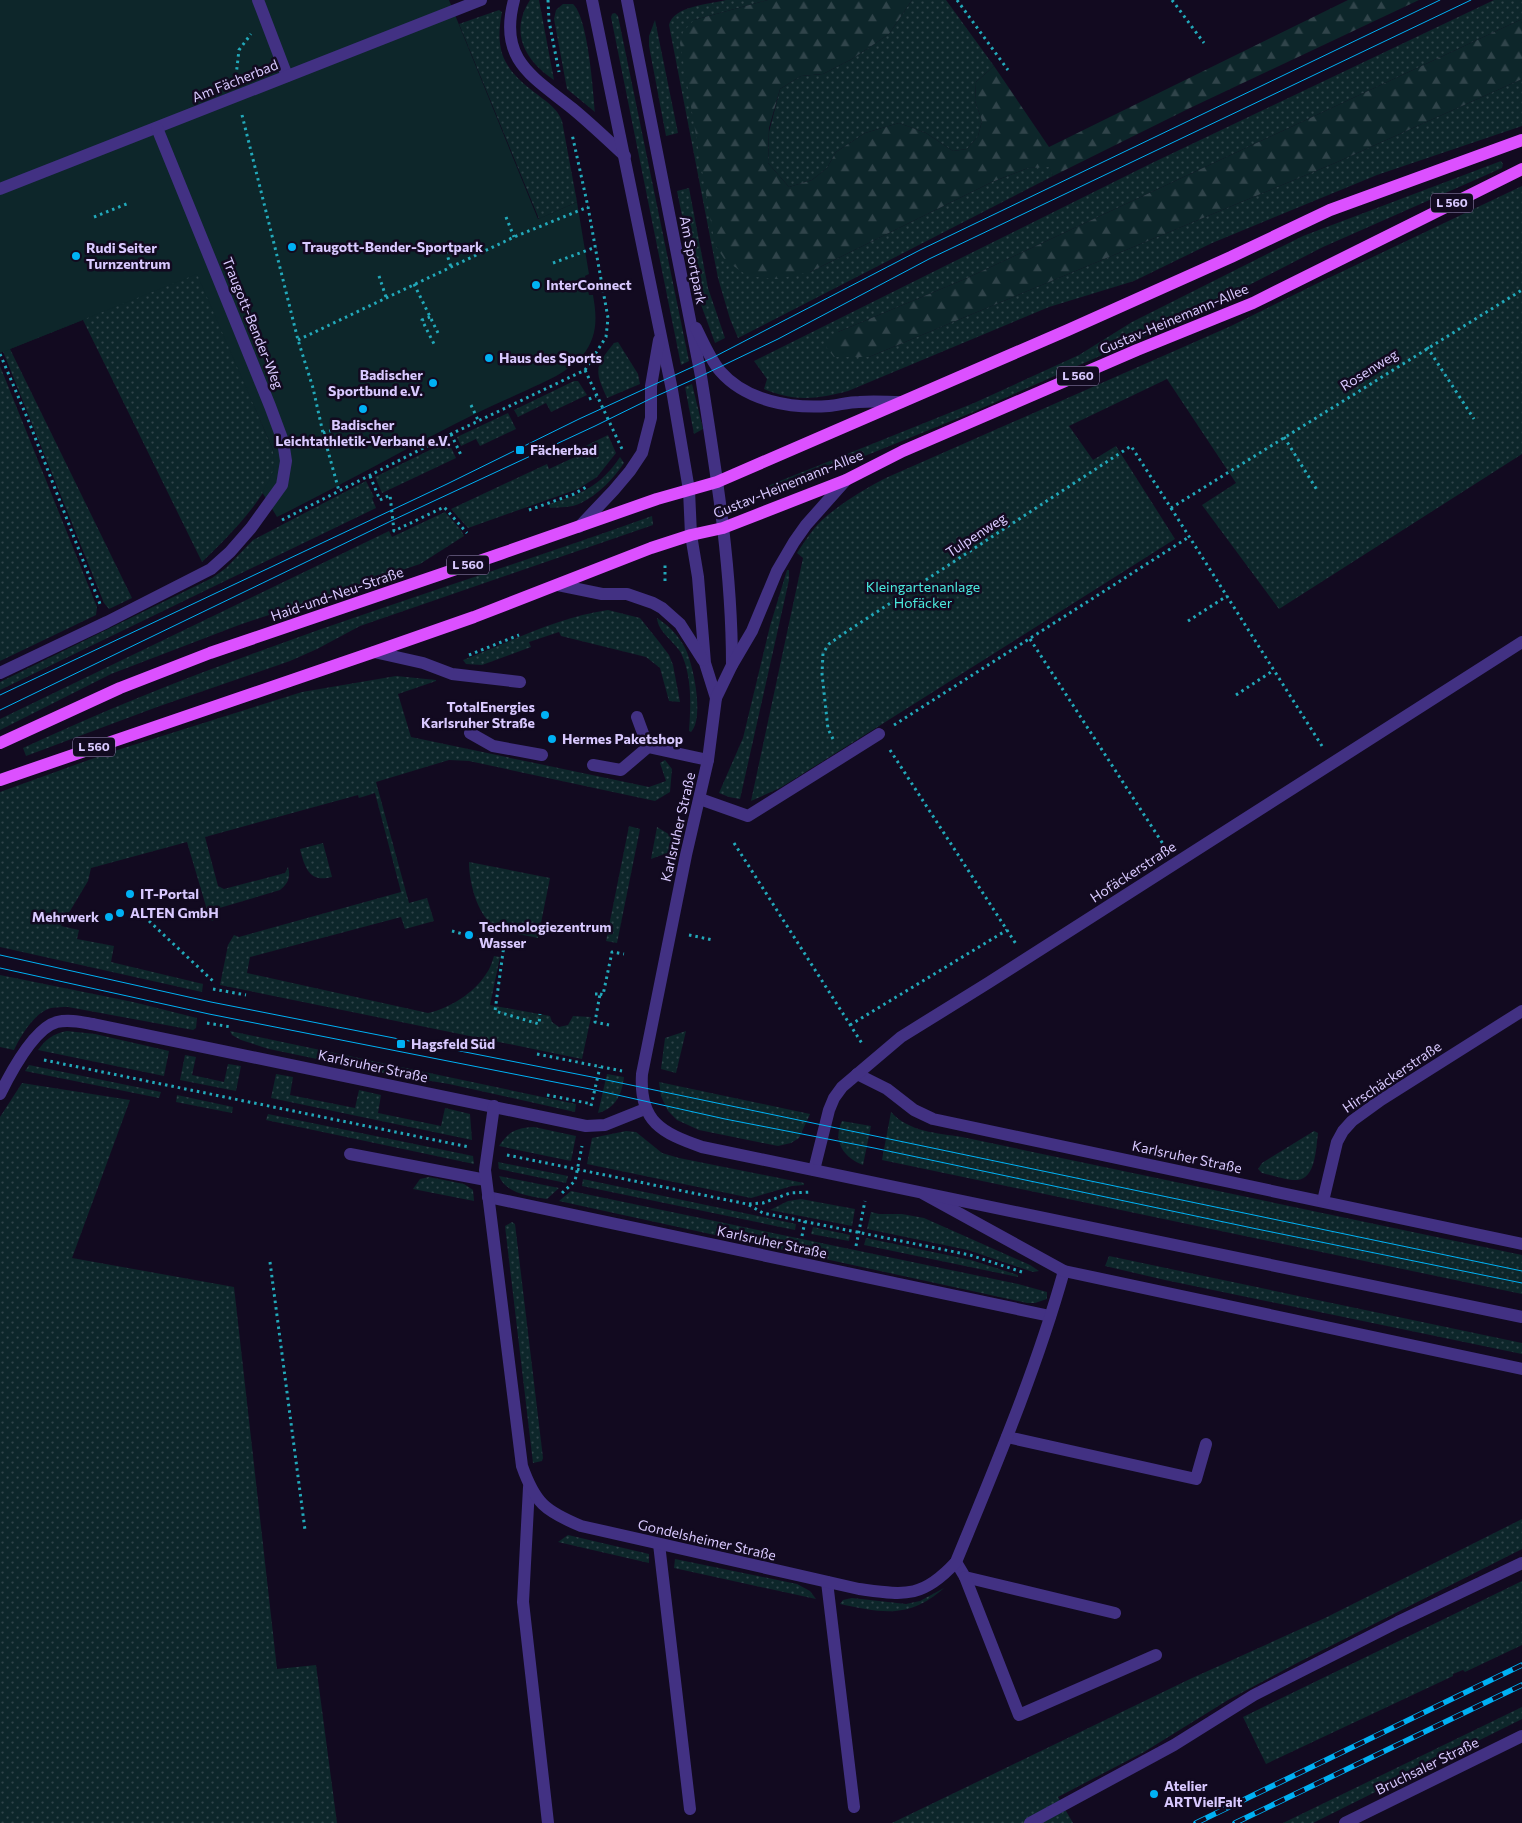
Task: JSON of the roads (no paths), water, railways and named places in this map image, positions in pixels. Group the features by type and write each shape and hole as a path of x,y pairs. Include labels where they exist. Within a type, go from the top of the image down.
{"main road":[{"name":"Gustav-Heinemann-Allee","path":"689,490 716,482 1068,330 1231,258 1330,210 1522,140"},
{"name":"Gustav-Heinemann-Allee","path":"691,535 723,528 846,480 903,452 1137,350 1253,303 1522,169"},
{"name":"Haid-und-Neu-Straße","path":"0,743 156,673 657,499 689,490"},
{"name":"L 560","path":"0,780 374,652 558,585 651,548 691,535"}],"street":[{"path":"258,0 287,76"},
{"name":"Am Fächerbad","path":"0,189 481,0"},
{"path":"514,0 510,17 510,41 520,63 535,80 592,124 624,156"},
{"path":"592,0 672,390 689,490"},
{"name":"Am Sportpark","path":"627,0 704,394 723,528"},
{"name":"Traugott-Bender-Weg","path":"0,672 107,622 211,569 230,552 251,528 282,485 286,461 282,441 270,406 157,128"},
{"path":"686,304 706,348 718,368 722,373 753,395 789,405 810,407 857,402 901,402"},
{"path":"579,527 614,490 642,453 651,418 650,386 660,335"},
{"path":"732,665 752,631 777,571 794,542 806,525 846,480"},
{"name":"Karlsruher Straße","path":"689,490 691,535 698,577 705,663 716,698"},
{"name":"Karlsruher Straße","path":"0,1094 43,1028 54,1022 73,1021 586,1126 605,1125 645,1109 641,1088 647,1045 708,760 716,698 732,665 732,618 723,528"},
{"path":"558,585 602,594 627,594 653,603 662,608 680,624 705,663"},
{"name":"Hofäckerstraße","path":"814,1170 829,1110 834,1098 842,1087 901,1037 988,984 1174,863 1522,642"},
{"path":"374,652 423,662 452,674 520,682"},
{"path":"637,717 648,747"},
{"path":"700,800 748,816 884,731"},
{"path":"470,733 494,746 542,755"},
{"path":"648,747 708,760"},
{"path":"593,765 621,770 648,747"},
{"name":"Hirschäckerstraße","path":"1324,1201 1337,1142 1343,1131 1352,1121 1381,1100 1522,1011"},
{"name":"Karlsruher Straße","path":"857,1074 887,1089 914,1110 934,1119 1522,1244"},
{"name":"Gondelsheimer Straße","path":"494,1106 487,1151 486,1180 522,1466 529,1487 541,1504 557,1516 581,1526 859,1589 897,1594 912,1593 928,1587 942,1578 956,1562 1007,1437 1064,1271"},
{"path":"645,1109 653,1121 669,1134 702,1147 1522,1318"},
{"path":"350,1154 486,1180"},
{"path":"919,1192 1064,1271 1522,1369"},
{"name":"Karlsruher Straße","path":"488,1198 1050,1316"},
{"path":"1007,1437 1196,1479 1206,1444"},
{"path":"529,1487 523,1602 548,1823"},
{"path":"659,1544 690,1809"},
{"path":"956,1562 965,1578 1019,1716 1156,1655"},
{"path":"1030,1823 1174,1745 1254,1695 1390,1626 1522,1563"},
{"path":"965,1578 1116,1613"},
{"path":"827,1582 854,1807"},
{"name":"Bruchsaler Straße","path":"1345,1823 1522,1736"}],"tram line":[{"path":"0,695 447,484 579,419 712,358 920,250 1440,0"},
{"path":"0,710 393,520 778,339 929,259 1471,0"},
{"path":"0,955 211,1002 597,1078 1522,1271"},
{"path":"0,968 209,1014 595,1090 725,1119 874,1148 1522,1283"}],"railway":[{"path":"1196,1823 1522,1665"},
{"path":"1235,1823 1522,1685"}],"place":[{"name":"Traugott-Bender-Sportpark","path":"292,247"},
{"name":"Rudi Seiter Turnzentrum","path":"76,256"},
{"name":"InterConnect","path":"536,285"},
{"name":"Haus des Sports","path":"489,358"},
{"name":"Badischer Sportbund e.V.","path":"433,383"},
{"name":"Badischer Leichtathletik-Verband e.V.","path":"363,409"},
{"name":"Fächerbad","path":"520,450"},
{"name":"TotalEnergies Karlsruher Straße","path":"545,715"},
{"name":"Hermes Paketshop","path":"552,739"},
{"name":"IT-Portal","path":"130,894"},
{"name":"ALTEN GmbH","path":"120,913"},
{"name":"Mehrwerk","path":"109,917"},
{"name":"Technologiezentrum Wasser","path":"469,935"},
{"name":"Hagsfeld Süd","path":"401,1044"},
{"name":"Atelier ARTVielFalt","path":"1154,1794"}],"park label":[{"name":"Kleingartenanlage Hofäcker","path":"923,596"}]}
